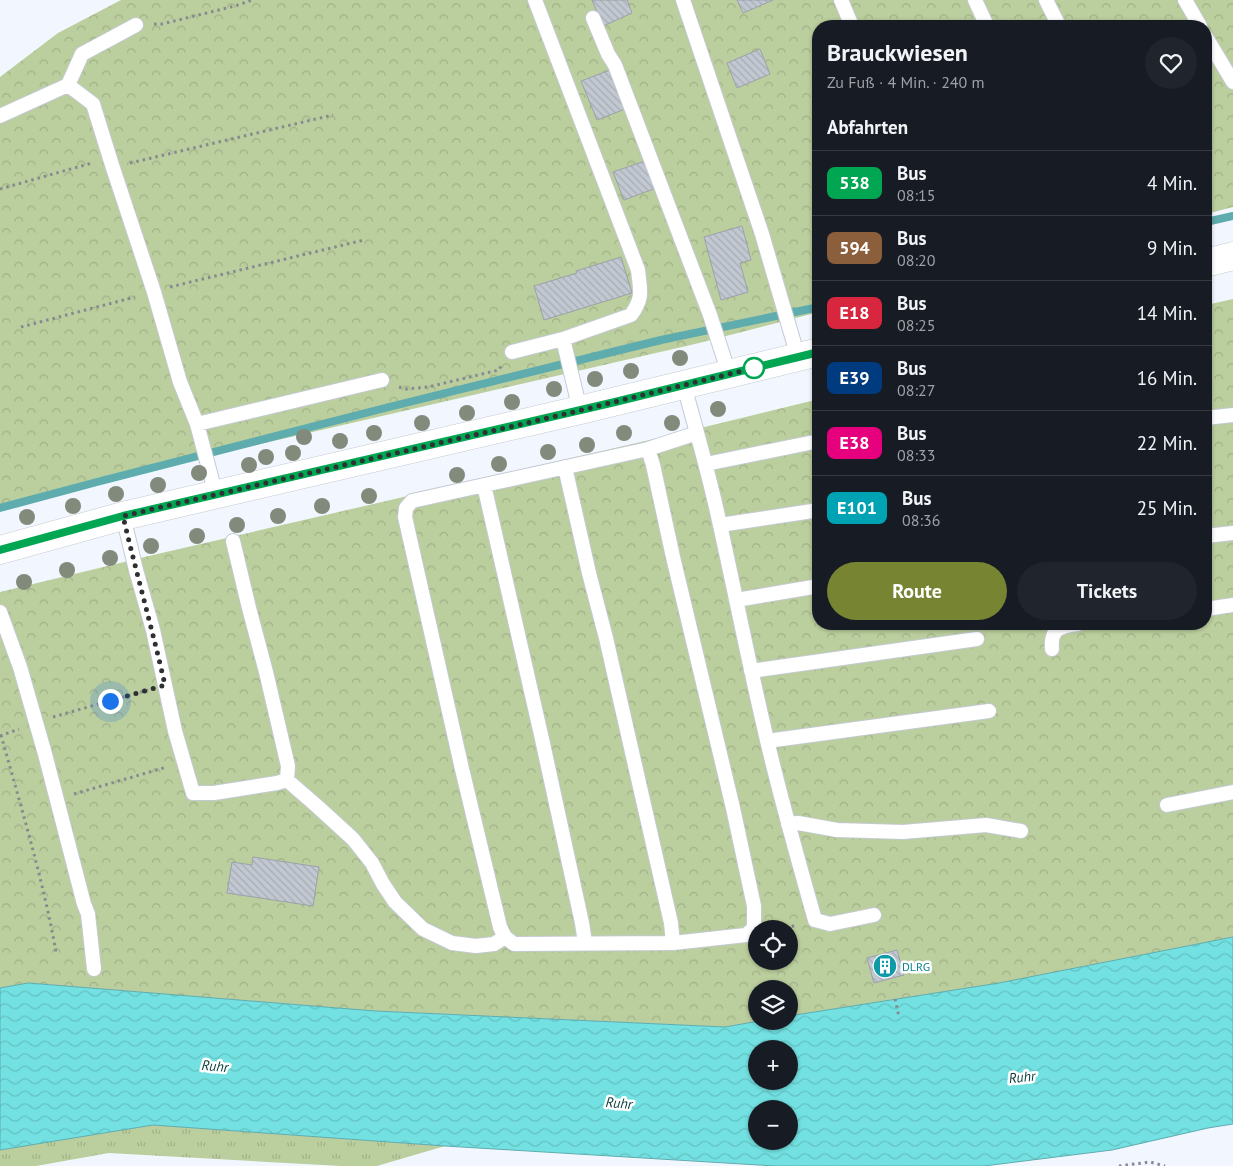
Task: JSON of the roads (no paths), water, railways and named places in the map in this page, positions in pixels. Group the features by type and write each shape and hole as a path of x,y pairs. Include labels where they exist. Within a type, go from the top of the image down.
{"main road":[{"path":"1212,261 1233,256"},
{"path":"0,550 123,516 684,386 808,354"}],"lane":[{"path":"512,352 563,340 631,315 641,296 638,270 535,0"},
{"path":"683,0 762,234 808,354"},
{"path":"841,0 849,20"},
{"path":"975,0 984,20"},
{"path":"1046,0 1056,20"},
{"path":"1184,0 1196,20"},
{"path":"593,18 608,54 615,64 710,315 729,374"},
{"path":"0,116 68,85 82,54 136,25"},
{"path":"1212,47 1233,82"},
{"path":"68,85 93,104 154,292 180,382 196,424 216,495"},
{"path":"563,340 580,410"},
{"path":"196,424 382,380"},
{"path":"684,386 706,464 767,741 815,920 830,924 874,915"},
{"path":"1212,417 1233,414"},
{"path":"648,449 654,465 673,557 754,906 754,928 746,935 673,943 514,944 505,937 500,927 405,518 406,508 412,501 648,449 697,433"},
{"path":"706,464 812,443"},
{"path":"565,467 671,923 673,943"},
{"path":"484,485 546,758 585,943"},
{"path":"720,525 812,511"},
{"path":"123,516 193,793 214,793 287,780"},
{"path":"1212,535 1233,533"},
{"path":"234,541 288,766 287,780"},
{"path":"736,600 812,587"},
{"path":"1212,608 1233,605"},
{"path":"0,612 20,667 88,914 94,969"},
{"path":"1052,648 1051,641 1053,634 1057,630"},
{"path":"751,670 977,639"},
{"path":"767,741 989,711"},
{"path":"287,780 353,839 372,863 395,902 423,929 452,943 476,946 494,944 505,937"},
{"path":"1167,805 1233,792"},
{"path":"788,824 798,823 837,830 903,832 986,825 1021,831"}],"water":[{"name":"Ruhr","path":"1233,937 1233,1124 1112,1150 984,1166 775,1166 445,1146 153,1125 0,1150 0,988 28,983 375,1011 725,1027 748,1023 748,1030 798,1030 798,1015 999,983"}],"waterway":[{"path":"1212,221 1233,216"},
{"path":"0,508 385,408 661,340 812,308"}],"place":[{"name":"DLRG","path":"885,966"}]}
